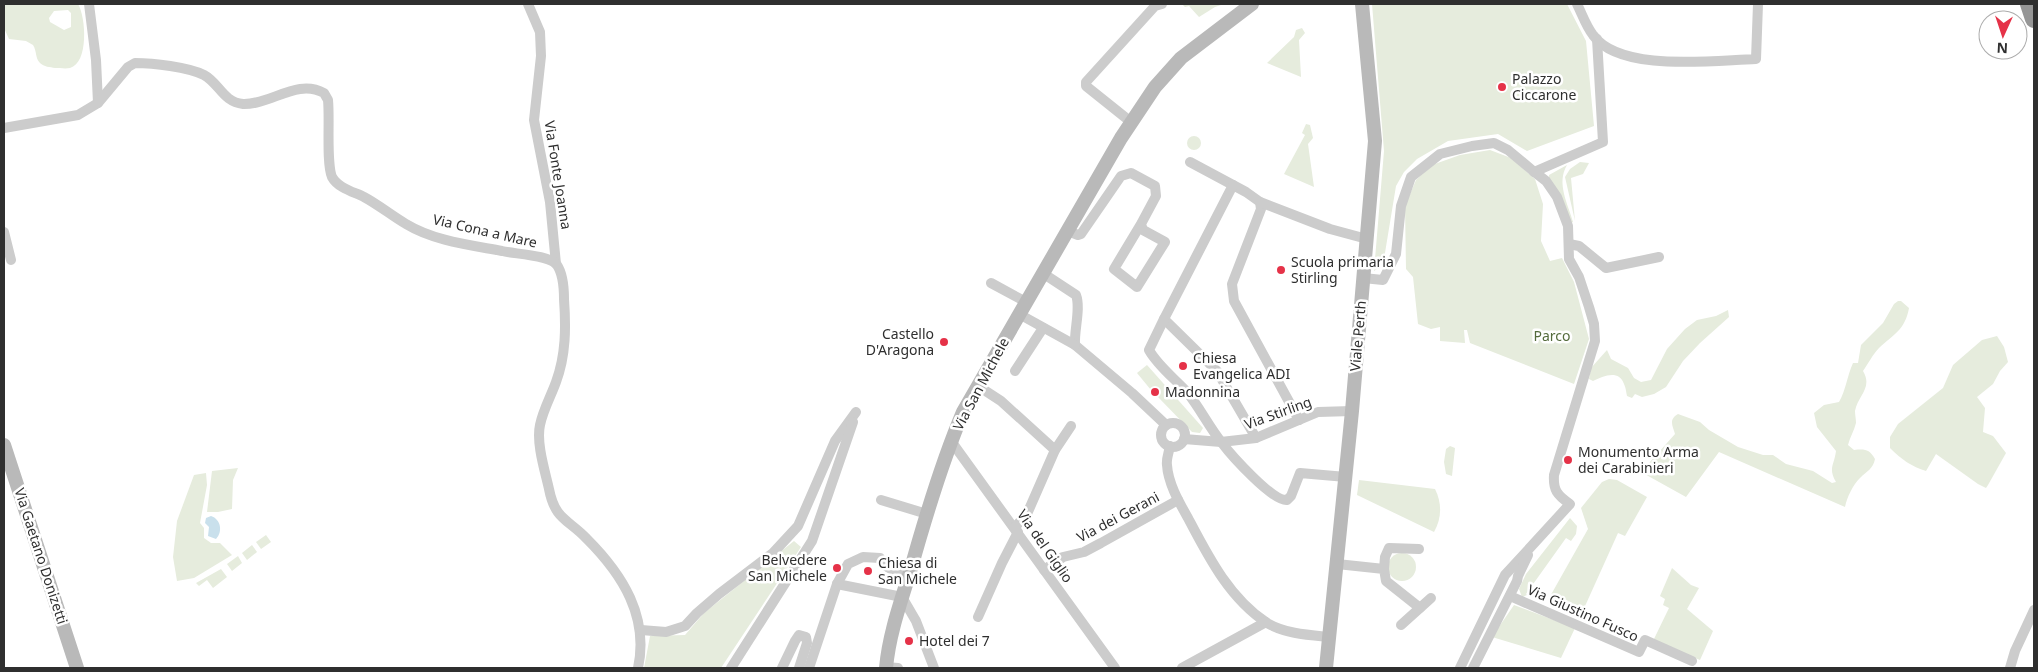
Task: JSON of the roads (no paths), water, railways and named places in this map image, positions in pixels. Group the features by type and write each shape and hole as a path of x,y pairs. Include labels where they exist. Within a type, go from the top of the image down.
{"highway":[{"path":"2029,4 2034,19"}],"street":[{"path":"89,4 96,60 98,102"},
{"name":"Via Fonte Joanna","path":"528,4 540,32 541,56 534,120 550,202 556,264"},
{"path":"1131,122 1086,86 1086,82 1155,6 1162,4"},
{"name":"Via San Michele","path":"890,668 891,634 927,514 951,441 963,412 1131,122 1155,87 1181,58 1252,4"},
{"name":"Viale Perth","path":"1326,668 1346,477 1375,141 1362,4"},
{"path":"1577,4 1593,36 1611,50 1640,60 1661,62 1756,59 1758,4"},
{"path":"1534,172 1603,142 1597,39"},
{"name":"Via Cona a Mare","path":"4,128 46,120 72,118 98,102 128,67 136,63 195,72 206,76 226,98 241,104 259,102 297,89 309,88 318,90 324,93 328,100 331,174 340,185 427,234 493,250 549,259 556,264"},
{"path":"1364,278 1383,280 1396,254 1401,206 1411,177 1440,154 1494,143 1508,150 1546,181 1557,198 1567,225 1569,259 1579,277 1589,307 1595,342 1554,475 1555,490 1558,496 1570,504 1534,543 1513,574 1504,576 1460,668"},
{"path":"1190,162 1260,202 1330,229 1367,239"},
{"path":"1068,231 1078,235 1081,234 1117,179 1131,173 1155,186 1156,196 1114,270 1137,286 1165,242 1143,230 1141,224"},
{"path":"1233,185 1149,350 1153,358 1199,407 1221,442 1252,475 1283,501 1291,496 1300,473 1346,477"},
{"path":"1260,202 1261,209 1232,284 1232,293 1234,302 1299,420"},
{"path":"4,232 11,260"},
{"path":"1569,244 1579,246 1606,268 1659,257"},
{"path":"556,264 563,287 566,329 561,366 540,424 539,435 548,488 556,513 587,538 609,563 636,609 641,630 642,652 638,668"},
{"path":"1044,274 1076,295 1078,300 1075,345"},
{"path":"991,282 1044,328 1075,345 1132,393 1166,425"},
{"path":"1164,319 1217,371 1256,438"},
{"path":"1015,371 1044,328"},
{"path":"978,386 1001,401 1055,450"},
{"name":"Via Stirling","path":"1184,439 1221,442 1256,438 1318,412 1352,411"},
{"path":"641,630 666,632 685,626 704,607 773,553 798,526 835,440 856,412 812,541 731,668"},
{"path":"1173,423 1180,425 1184,432 1184,439 1178,445 1170,446 1164,442 1161,435 1166,425 1173,423"},
{"path":"978,617 1016,530 1027,514 1055,450 1071,426"},
{"name":"Via del Giglio","path":"951,441 1115,668"},
{"name":"Via Gaetano Donizetti","path":"4,445 77,668"},
{"path":"1170,446 1167,465 1178,500 1217,572 1232,591 1266,622 1291,632 1330,637"},
{"path":"881,500 927,514"},
{"name":"Via dei Gerani","path":"1044,570 1063,557 1084,552 1101,544 1178,500"},
{"path":"1419,549 1390,548 1384,558 1384,569 1386,581 1420,608"},
{"path":"809,668 838,584 848,564 862,557 880,558 883,565 909,575"},
{"path":"1337,564 1384,569"},
{"path":"1473,668 1518,581 1513,574"},
{"path":"838,584 902,597 916,621 934,668"},
{"name":"Via Giustino Fusco","path":"1510,596 1639,652 1645,640 1692,661"},
{"path":"1401,625 1431,598"},
{"path":"2010,668 2034,610"},
{"path":"1182,668 1195,665 1266,622"},
{"path":"782,668 795,641 799,635 803,635 807,639 807,643 799,668"}],"water":[{"path":"211,516 217,520 220,526 220,533 216,539 208,536 209,527 205,523 206,518"}],"place":[{"name":"Palazzo Ciccarone","path":"1502,87"},
{"name":"Scuola primaria Stirling","path":"1281,270"},
{"name":"Castello D'Aragona","path":"944,342"},
{"name":"Chiesa Evangelica ADI","path":"1183,366"},
{"name":"Madonnina","path":"1155,392"},
{"name":"Monumento Arma dei Carabinieri","path":"1568,460"},
{"name":"Belvedere San Michele","path":"837,568"},
{"name":"Chiesa di San Michele","path":"868,571"},
{"name":"Hotel dei 7","path":"909,641"}],"park label":[{"name":"Parco","path":"1552,336"}]}
